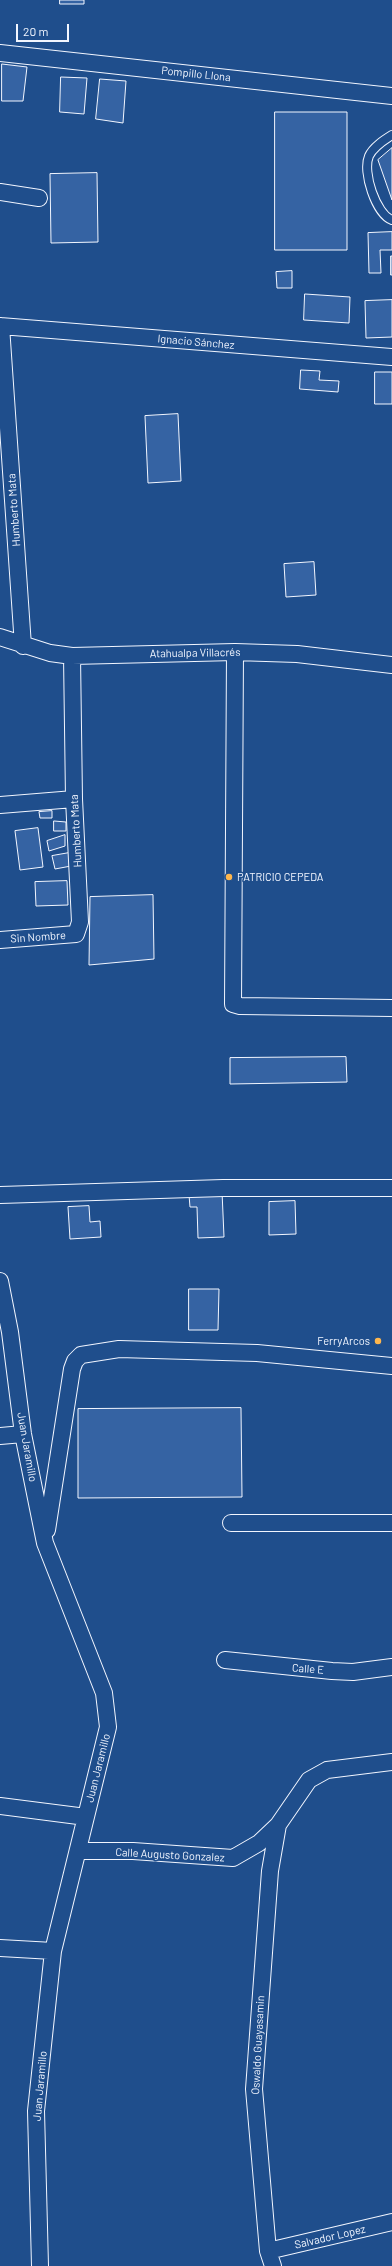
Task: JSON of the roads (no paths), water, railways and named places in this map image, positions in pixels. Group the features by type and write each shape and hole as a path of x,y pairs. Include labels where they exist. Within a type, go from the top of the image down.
{"street":[{"name":"Pompillo Llona","path":"0,53 392,96"},
{"path":"0,192 39,198"},
{"name":"Ignacio Sánchez","path":"0,326 392,357"},
{"name":"Humberto Mata","path":"0,326 23,646"},
{"name":"Atahualpa Villacrés","path":"0,637 23,646 50,653 72,656 235,652 297,654 392,665"},
{"path":"235,652 233,1004 240,1006 392,1008"},
{"name":"Humberto Mata","path":"72,656 74,799 80,922 76,934"},
{"path":"0,805 74,799"},
{"name":"Sin Nombre","path":"0,940 76,934"},
{"path":"0,1195 223,1188 392,1188"},
{"name":"Juan Jaramillo","path":"0,1281 5,1332 45,1543 104,1693 108,1727 53,1951 36,2111 40,2266"},
{"path":"45,1543 72,1369 75,1361 81,1355 119,1349 249,1353 392,1366"},
{"path":"0,1436 24,1434"},
{"path":"231,1523 392,1523"},
{"name":"Calle E","path":"225,1660 353,1672 392,1667"},
{"name":"Calle Augusto Gonzalez","path":"78,1852 133,1851 233,1858 259,1843 278,1825 309,1780 327,1770 392,1762"},
{"path":"0,1806 86,1818"},
{"name":"Oswaldo Guayasamin","path":"271,2259 254,2089 270,1871 278,1825"},
{"path":"0,1948 53,1951"},
{"name":"Salvador Lopez","path":"271,2259 392,2222"}],"lane":[{"path":"392,135 381,142 369,156 368,178 374,198 386,218 392,220"}],"place":[{"name":"PATRICIO CEPEDA","path":"229,877"},
{"name":"FerryArcos","path":"378,1341"}]}
